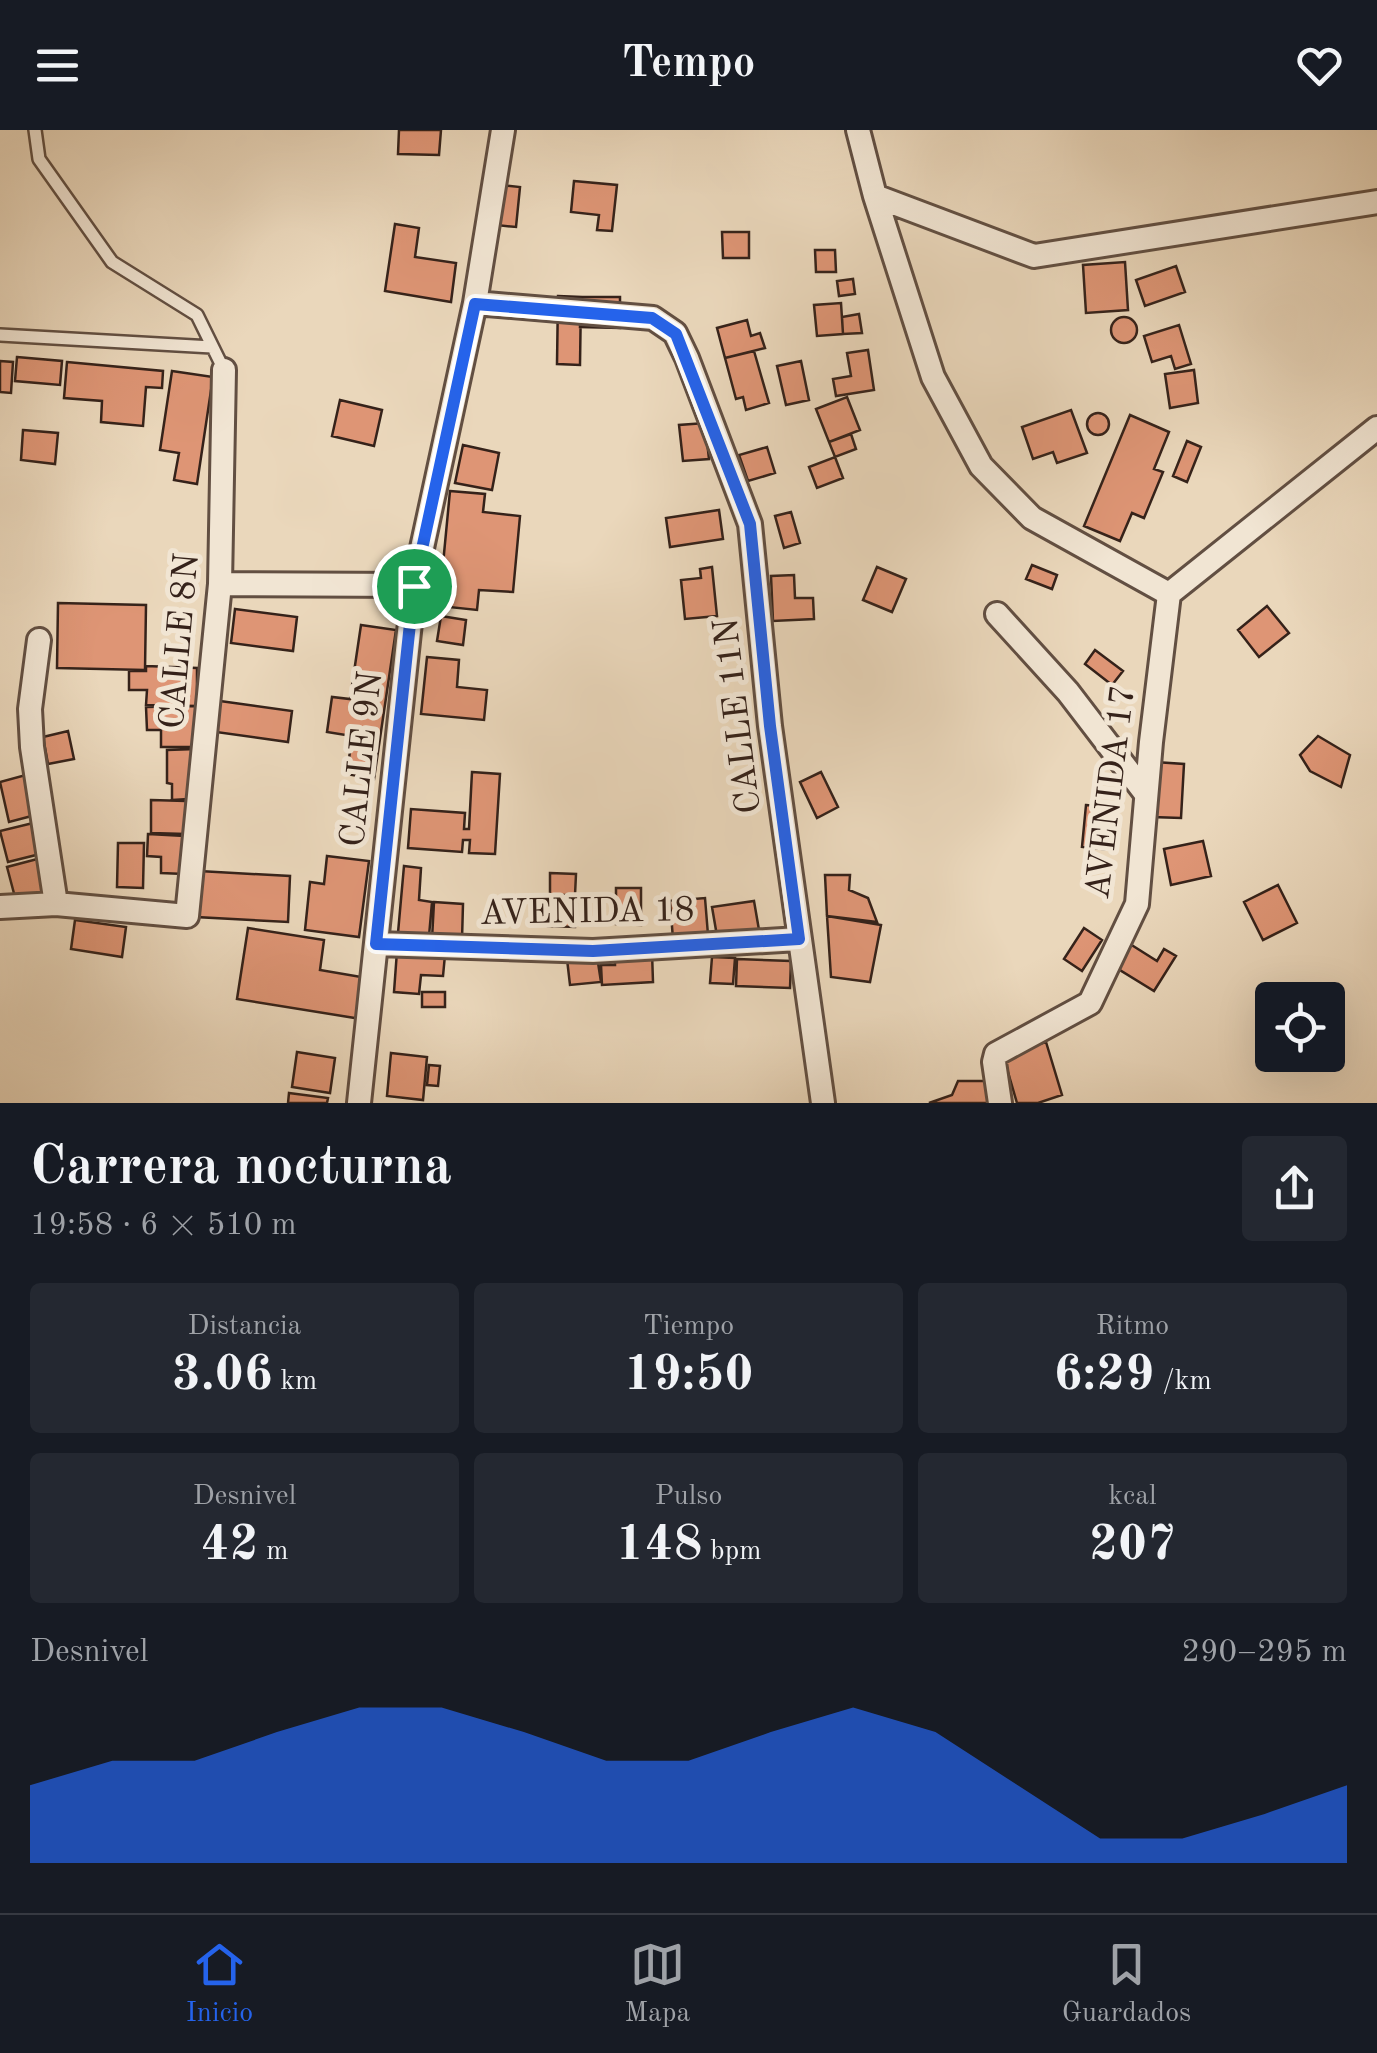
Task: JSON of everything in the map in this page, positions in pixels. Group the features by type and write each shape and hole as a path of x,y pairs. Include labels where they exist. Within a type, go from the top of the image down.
{"street":[{"name":"CALLE 9N","path":"359,1103 414,586 475,304 503,130"},
{"path":"858,130 875,196 934,377 981,466 1032,518 1169,594 1377,428"},
{"path":"875,196 1034,256 1377,202"},
{"name":"CALLE 11N","path":"475,304 652,318 676,334 750,524 770,726 824,1103"},
{"name":"CALLE 8N","path":"56,904 188,916 220,584 224,370"},
{"path":"220,584 414,586"},
{"name":"AVENIDA 17","path":"1000,1103 996,1054 1090,1003 1137,904 1169,594"},
{"path":"997,614 1068,692 1146,794"},
{"path":"0,907 56,904 32,747 30,709 39,640"},
{"name":"AVENIDA 18","path":"376,944 593,951 799,939"}],"lane":[{"path":"35,130 39,159 112,262 197,315 224,370"},
{"path":"0,335 212,346"}],"building":[{"path":"399,130 441,130 439,155 398,154"},
{"path":"574,181 617,185 612,231 597,230 599,215 571,212"},
{"path":"500,185 520,187 516,227 496,225"},
{"path":"395,224 419,228 415,257 456,263 451,302 385,291"},
{"path":"722,232 749,232 749,258 723,258"},
{"path":"815,250 835,250 836,272 816,272"},
{"path":"1125,262 1128,310 1086,313 1083,265"},
{"path":"1176,266 1185,292 1145,306 1136,280"},
{"path":"853,279 855,294 839,296 837,281"},
{"path":"558,296 581,297 580,365 557,364"},
{"path":"581,297 620,297 620,328 580,327"},
{"path":"841,303 843,334 817,336 814,305"},
{"path":"859,314 862,333 843,334 842,317"},
{"path":"1124,317 1133,321 1137,330 1133,339 1124,343 1115,339 1111,330 1115,321"},
{"path":"747,320 751,336 760,333 765,348 725,358 717,328"},
{"path":"1179,325 1191,364 1175,369 1171,356 1152,362 1144,336"},
{"path":"868,350 874,390 836,396 833,379 851,376 847,353"},
{"path":"754,351 769,403 746,410 743,397 736,399 725,358"},
{"path":"17,357 62,361 60,385 15,381"},
{"path":"0,361 13,362 11,393 0,392"},
{"path":"801,361 809,400 786,405 777,366"},
{"path":"67,362 163,371 162,388 146,387 143,426 101,422 102,401 64,398"},
{"path":"1194,370 1198,403 1170,408 1165,374"},
{"path":"172,371 213,377 197,484 174,480 179,453 160,450"},
{"path":"847,397 860,430 829,442 816,409"},
{"path":"340,400 382,410 374,446 332,436"},
{"path":"1071,410 1087,453 1057,463 1053,452 1033,459 1022,427"},
{"path":"1098,413 1109,424 1098,435 1087,424"},
{"path":"1130,415 1169,432 1154,469 1163,472 1144,518 1132,513 1120,541 1084,526"},
{"path":"705,423 709,459 683,461 679,425"},
{"path":"23,430 58,433 55,464 21,460"},
{"path":"851,434 856,449 835,457 829,442"},
{"path":"1187,441 1201,447 1187,482 1173,476"},
{"path":"463,445 499,453 492,490 455,483"},
{"path":"767,447 775,473 748,481 739,455"},
{"path":"835,457 843,478 817,488 809,467"},
{"path":"450,491 485,494 483,512 520,516 513,592 479,590 477,610 439,606"},
{"path":"719,510 723,539 670,547 666,518"},
{"path":"791,512 800,543 784,548 775,516"},
{"path":"1032,565 1057,575 1052,589 1026,579"},
{"path":"712,567 717,616 685,619 681,580 701,578 700,569"},
{"path":"877,567 906,579 892,612 863,600"},
{"path":"794,575 795,598 813,598 814,619 773,621 771,576"},
{"path":"58,603 146,605 145,670 57,668"},
{"path":"1267,606 1289,633 1259,657 1238,630"},
{"path":"235,609 297,617 293,651 231,643"},
{"path":"441,616 466,620 463,645 437,641"},
{"path":"361,625 396,630 374,779 347,774 352,736 327,732 332,697 350,699"},
{"path":"1095,650 1123,671 1112,685 1085,664"},
{"path":"427,657 459,660 457,687 487,690 484,720 421,714"},
{"path":"146,666 197,668 197,706 146,705 147,690 129,690 129,671 146,671"},
{"path":"220,701 292,711 288,742 216,732"},
{"path":"196,706 196,747 161,747 161,730 147,730 146,707"},
{"path":"68,731 74,759 48,764 43,737"},
{"path":"1318,736 1350,755 1341,787 1310,771 1300,755"},
{"path":"196,749 189,799 172,800 172,784 167,783 167,750"},
{"path":"1155,762 1184,764 1181,818 1152,817"},
{"path":"472,772 500,774 495,854 469,853 470,840 463,840 462,852 408,848 411,809 465,813 464,829 469,829"},
{"path":"821,772 838,807 817,818 800,782"},
{"path":"33,773 43,813 9,822 0,782"},
{"path":"151,800 186,801 186,834 151,833"},
{"path":"1086,805 1115,808 1111,850 1082,847"},
{"path":"33,823 40,854 8,862 0,831"},
{"path":"148,834 185,836 184,874 161,873 161,857 147,856"},
{"path":"1203,841 1211,876 1171,885 1164,849"},
{"path":"118,843 144,843 143,888 117,887"},
{"path":"327,856 369,861 359,937 305,930 310,882 324,884"},
{"path":"41,858 50,892 16,901 7,867"},
{"path":"404,866 421,868 419,900 432,902 429,936 398,933"},
{"path":"199,871 290,876 288,922 196,917"},
{"path":"550,873 576,874 575,895 550,895"},
{"path":"825,875 850,875 849,890 868,898 877,922 827,916"},
{"path":"1278,885 1297,923 1263,940 1244,902"},
{"path":"616,888 641,888 641,925 616,924"},
{"path":"549,897 576,898 575,927 548,926"},
{"path":"705,898 708,935 673,939 670,901"},
{"path":"754,901 759,930 717,936 712,907"},
{"path":"434,902 463,904 462,940 432,939"},
{"path":"827,916 881,925 870,982 831,977"},
{"path":"75,920 126,927 122,957 71,949"},
{"path":"248,928 324,940 320,970 367,978 361,1019 237,999"},
{"path":"1084,928 1102,940 1082,971 1064,959"},
{"path":"1130,944 1157,961 1164,949 1176,956 1154,991 1115,967"},
{"path":"397,951 445,955 443,976 421,975 419,994 394,992"},
{"path":"652,952 653,982 602,985 601,965 615,965 615,953"},
{"path":"597,956 601,982 570,985 567,959"},
{"path":"712,957 735,958 733,984 710,983"},
{"path":"737,959 791,961 790,988 736,986"},
{"path":"422,992 445,992 445,1007 422,1007"},
{"path":"1046,1042 1062,1095 1038,1103 1017,1103 1003,1055"},
{"path":"297,1052 335,1058 330,1093 292,1087"},
{"path":"391,1053 427,1057 423,1100 387,1096"},
{"path":"429,1065 440,1066 438,1086 427,1085"},
{"path":"958,1081 986,1081 988,1103 929,1103 952,1095"},
{"path":"289,1093 328,1098 327,1103 288,1103"}],"route":[{"path":"475,304 652,318 676,334 750,524 770,726 799,939 593,951 376,944 414,586 475,304"}]}
